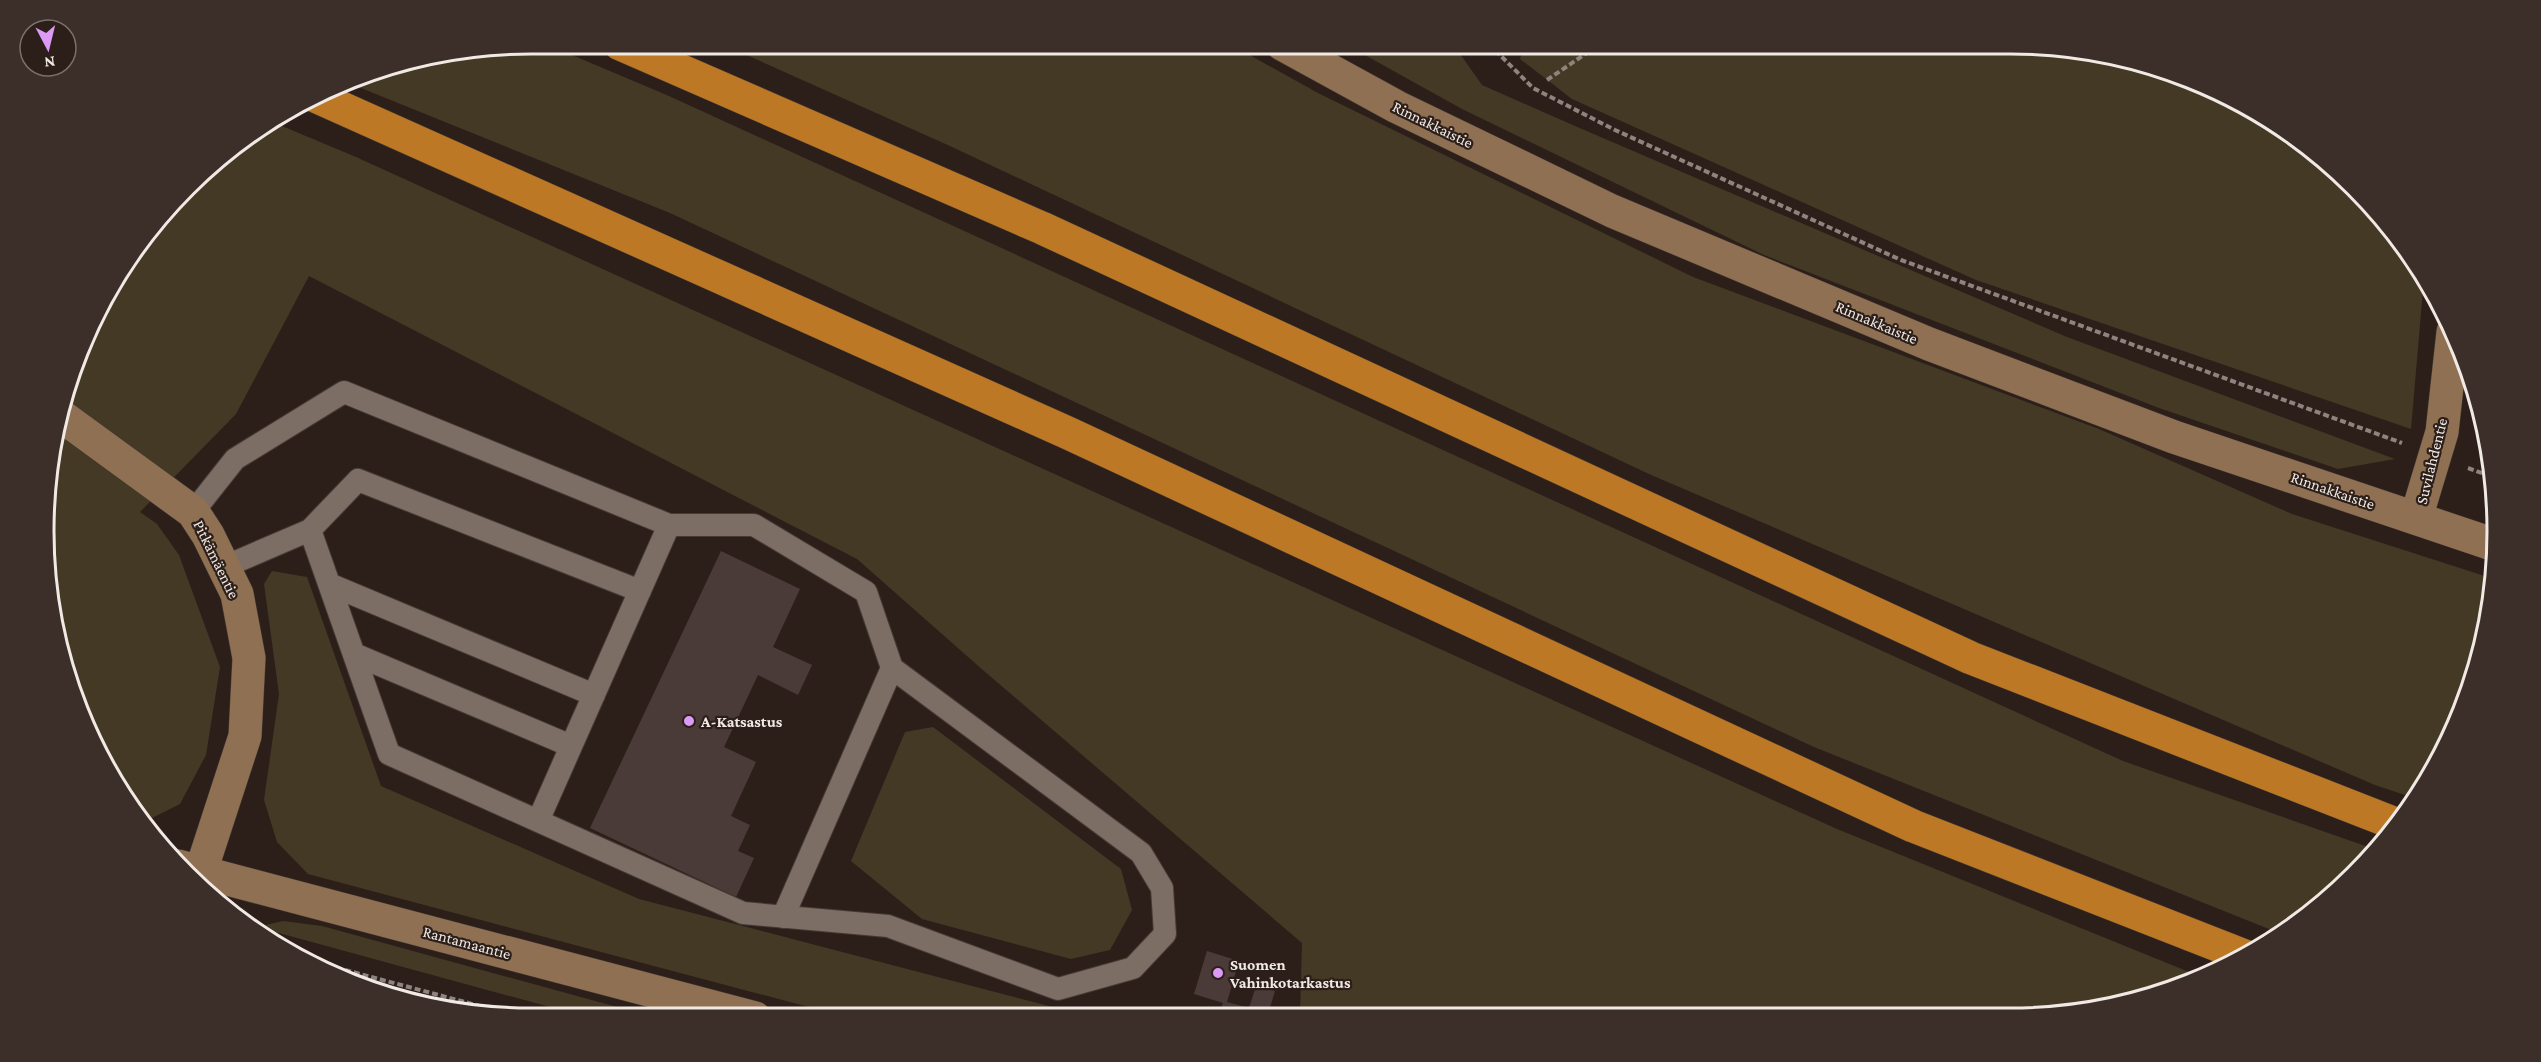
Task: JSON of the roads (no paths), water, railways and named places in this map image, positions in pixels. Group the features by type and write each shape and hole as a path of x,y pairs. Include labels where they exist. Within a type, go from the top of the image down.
{"highway":[{"path":"643,54 1042,228 1971,658 2388,821"},
{"path":"325,101 1068,433 1913,826 2234,952"}],"street":[{"name":"Rinnakkaistie","path":"1301,54 1397,106 1634,221 1951,353 2174,437 2487,542"},
{"name":"Suvilahdentie","path":"2416,518 2442,432 2451,349"},
{"name":"Pitkämäentie","path":"67,420 194,512 237,594 249,658 245,736 191,865"},
{"name":"Rantamaantie","path":"195,869 717,1008"}],"lane":[{"path":"194,512 235,459 344,392 669,525 754,525 866,592 892,668 1141,853 1162,888 1165,934 1133,968 1058,989 888,926 743,913 389,754 310,530"},
{"path":"224,567 310,530 358,480 640,591"},
{"path":"538,821 669,525"},
{"path":"329,584 594,696"},
{"path":"354,654 571,746"},
{"path":"783,917 892,668"}],"place":[{"name":"A-Katsastus","path":"689,721"},
{"name":"Suomen Vahinkotarkastus","path":"1218,973"}]}
